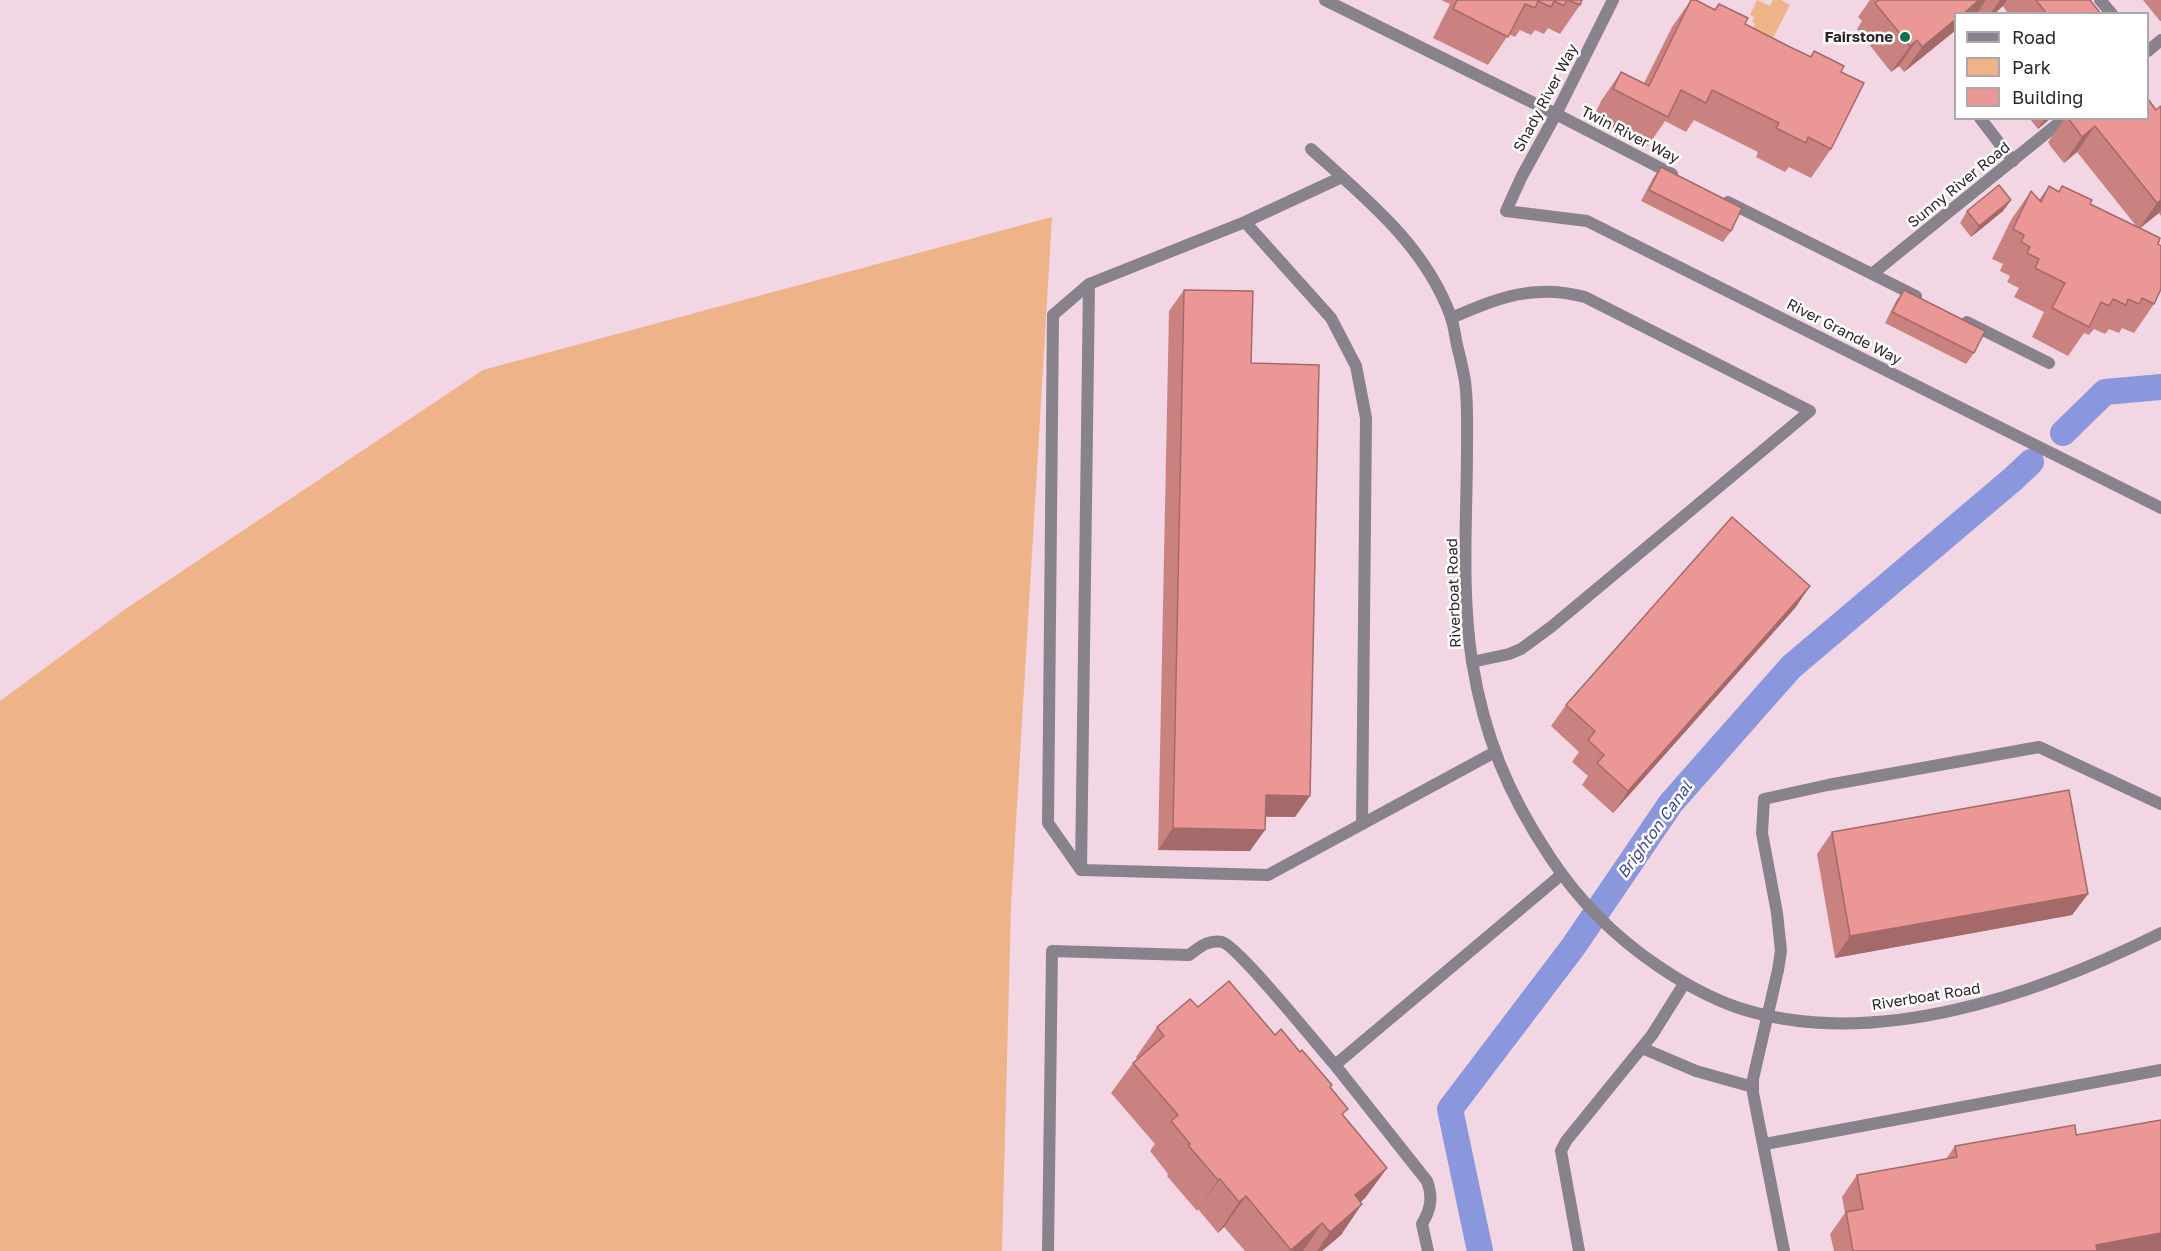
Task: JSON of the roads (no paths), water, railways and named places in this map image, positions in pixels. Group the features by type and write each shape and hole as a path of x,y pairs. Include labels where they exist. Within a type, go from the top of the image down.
{"street":[{"name":"Twin River Way","path":"1325,0 1340,3 1679,177"},
{"name":"Shady River Way","path":"1506,211 1613,0"},
{"path":"2100,0 2110,12"},
{"path":"2149,50 2161,40"},
{"path":"1982,120 2013,161"},
{"name":"Sunny River Road","path":"1872,274 2063,120"},
{"name":"Riverboat Road","path":"1311,149 1392,223 1411,245 1434,281 1451,318 1465,381 1466,591 1472,662 1484,719 1502,774 1527,822 1561,875 1608,928 1633,949 1684,984 1736,1007 1767,1016 1850,1023 1890,1021 1971,1007 2060,979 2112,958 2161,933"},
{"path":"1081,870 1048,823 1053,315 1089,284 1245,222 1342,177"},
{"path":"1721,199 1924,300"},
{"name":"River Grande Way","path":"1506,211 1587,221 2161,508"},
{"path":"1245,222 1331,318 1356,366 1366,418 1362,824"},
{"path":"1081,870 1089,284"},
{"path":"1451,318 1500,298 1528,291 1567,293 1586,297 1810,411 1537,638 1509,654 1472,662"},
{"path":"1955,316 2049,363"},
{"path":"1784,1251 1753,1087 1780,951 1777,913 1761,833 1764,799 1828,785 2039,747 2161,804"},
{"path":"1081,870 1268,875 1495,752"},
{"path":"1335,1065 1561,875"},
{"path":"1047,1251 1052,951 1189,955 1204,943 1221,942 1228,944 1248,964 1335,1065 1427,1181 1432,1197 1428,1215 1422,1224 1428,1251"},
{"path":"1579,1251 1561,1151 1566,1141 1653,1035 1684,984"},
{"path":"1642,1048 1696,1071 1753,1087"},
{"path":"1765,1144 2161,1070"}],"waterway":[{"name":"Brighton Canal","path":"2063,433 2105,392 2161,387"},
{"name":"Brighton Canal","path":"1480,1251 1450,1109 1573,947 1671,803 1791,667 2031,462"}],"place":[{"name":"Fairstone","path":"1905,37"}]}
